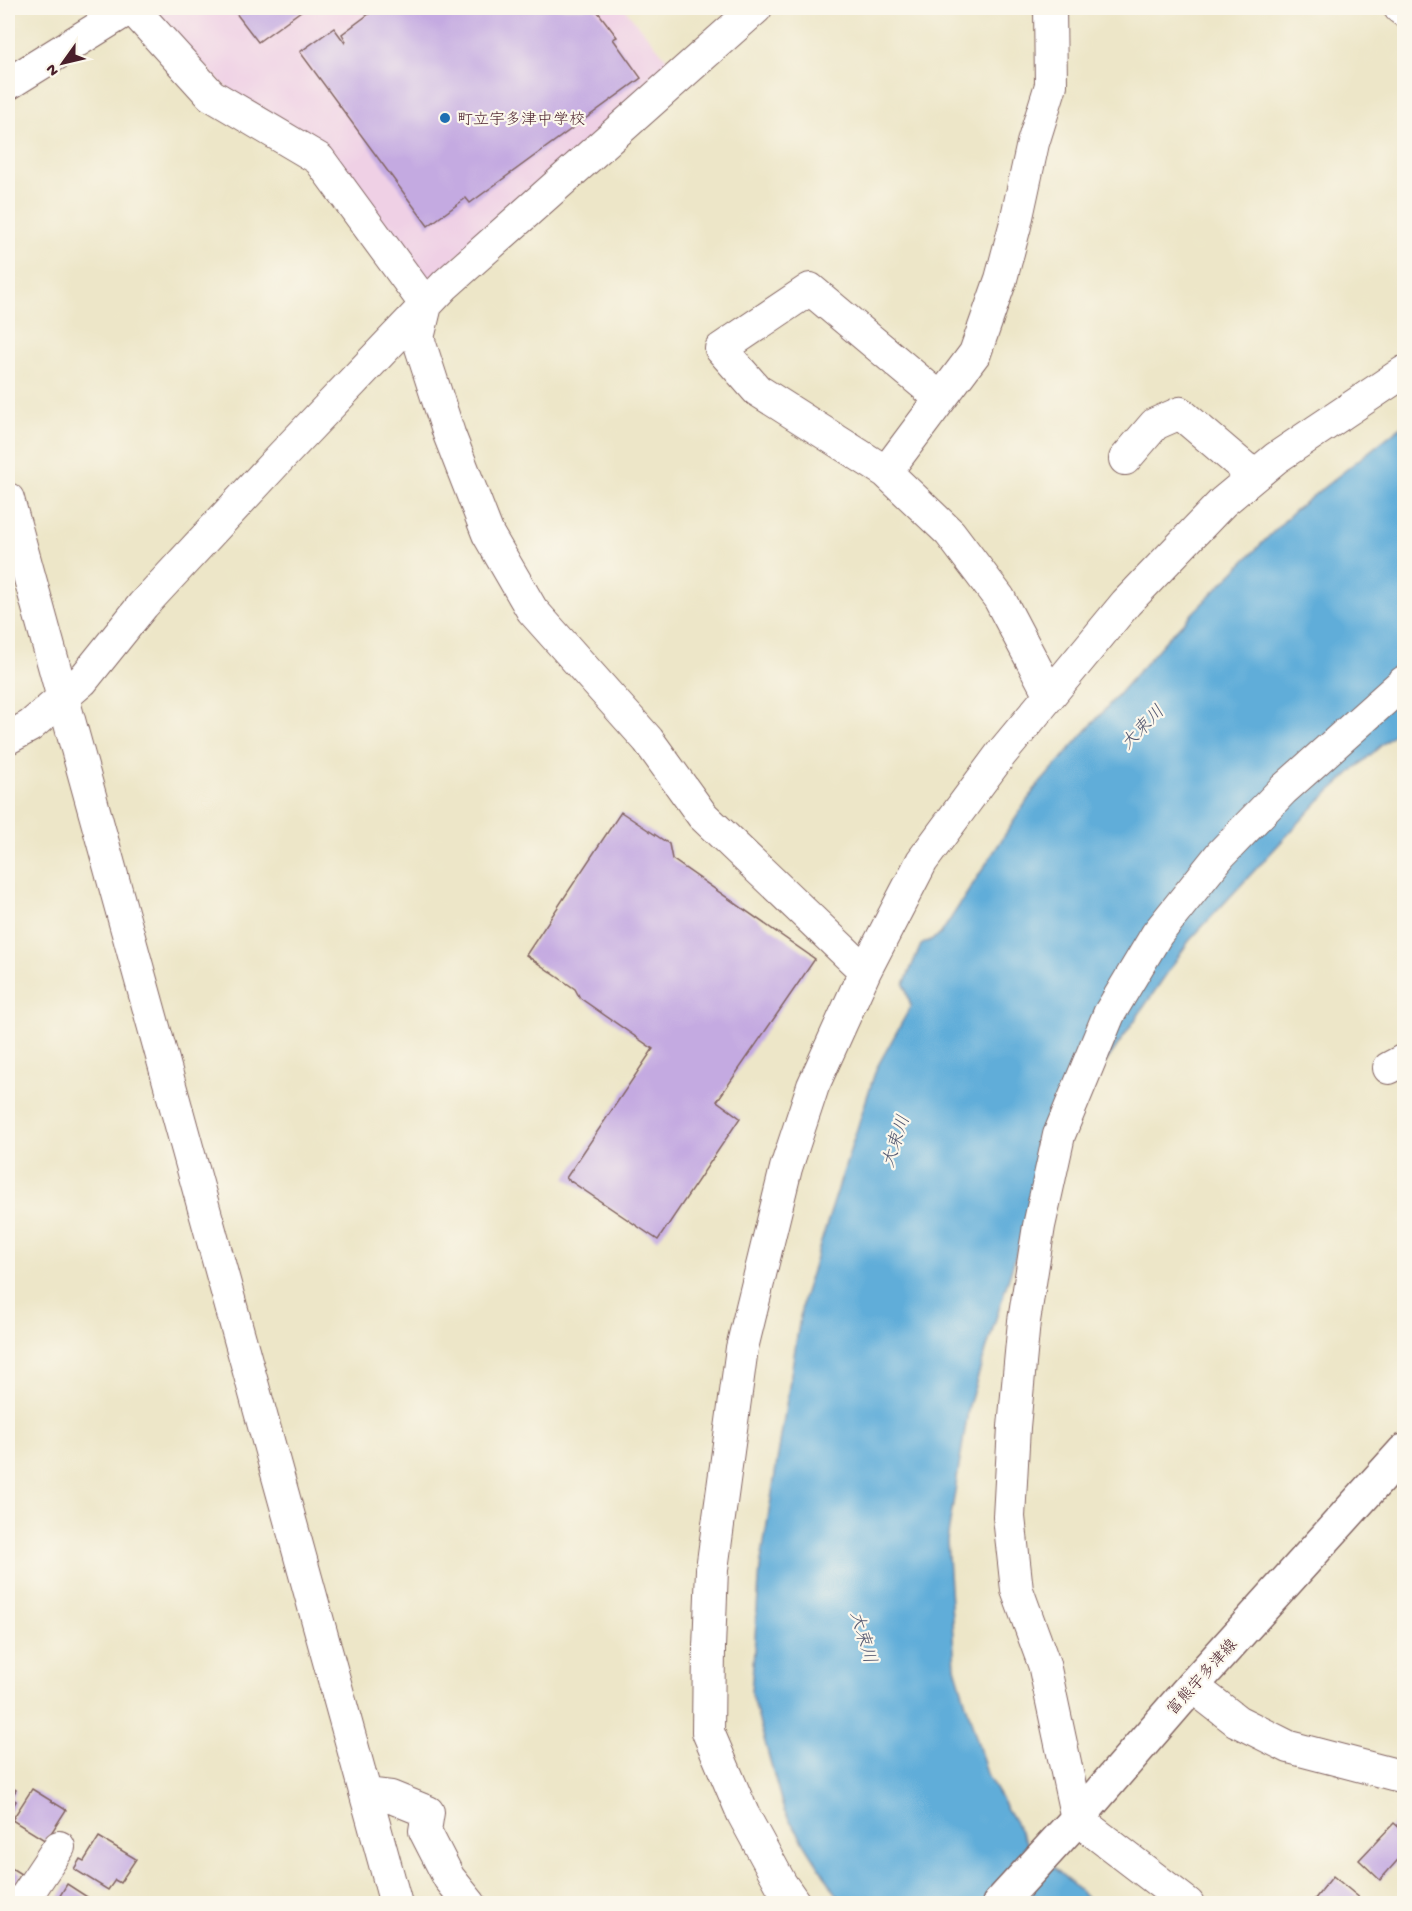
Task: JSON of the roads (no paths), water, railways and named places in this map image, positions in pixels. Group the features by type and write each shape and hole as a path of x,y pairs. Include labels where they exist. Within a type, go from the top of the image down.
{"main road":[{"name":"富熊宇多津線","path":"999,1904 1074,1823 1192,1686 1404,1451"}],"street":[{"path":"8,84 131,8 211,94 319,159 426,305"},
{"path":"8,738 30,726 82,681 143,604 445,285 756,8"},
{"path":"886,472 975,353 1001,279 1016,226 1033,143 1051,85 1050,8"},
{"path":"1400,8 1404,10"},
{"path":"940,398 810,289 720,349 757,390 886,472 950,533 999,598 1050,695"},
{"path":"426,305 417,338 449,434 488,534 532,610 648,740 702,815 865,970"},
{"path":"795,1904 781,1884 743,1814 708,1732 709,1648 712,1569 742,1348 786,1168 813,1086 865,970 922,861 1001,754 1126,603 1223,502 1276,458 1404,372"},
{"path":"1125,459 1155,424 1180,413 1254,476"},
{"path":"8,499 396,1904"},
{"path":"1188,1904 1074,1823 1044,1664 1017,1590 1009,1517 1014,1426 1024,1321 1039,1226 1059,1136 1109,1014 1157,934 1221,854 1283,790 1404,682"},
{"path":"1192,1686 1237,1721 1289,1747 1404,1777"},
{"path":"366,1794 391,1797 428,1812 424,1831 448,1878 470,1904"},
{"path":"21,1904 60,1847"}],"water":[{"name":"大束川","path":"1404,424 1404,725 1319,801 1189,941 1100,1071 1029,1213 969,1405 947,1541 955,1667 988,1777 1027,1843 1093,1903 842,1903 784,1811 751,1692 760,1568 803,1299 876,1069 911,1006 904,984 921,945 940,935 1034,790 1167,639 1294,511"}],"place":[{"name":"町立宇多津中学校","path":"445,118"}]}
